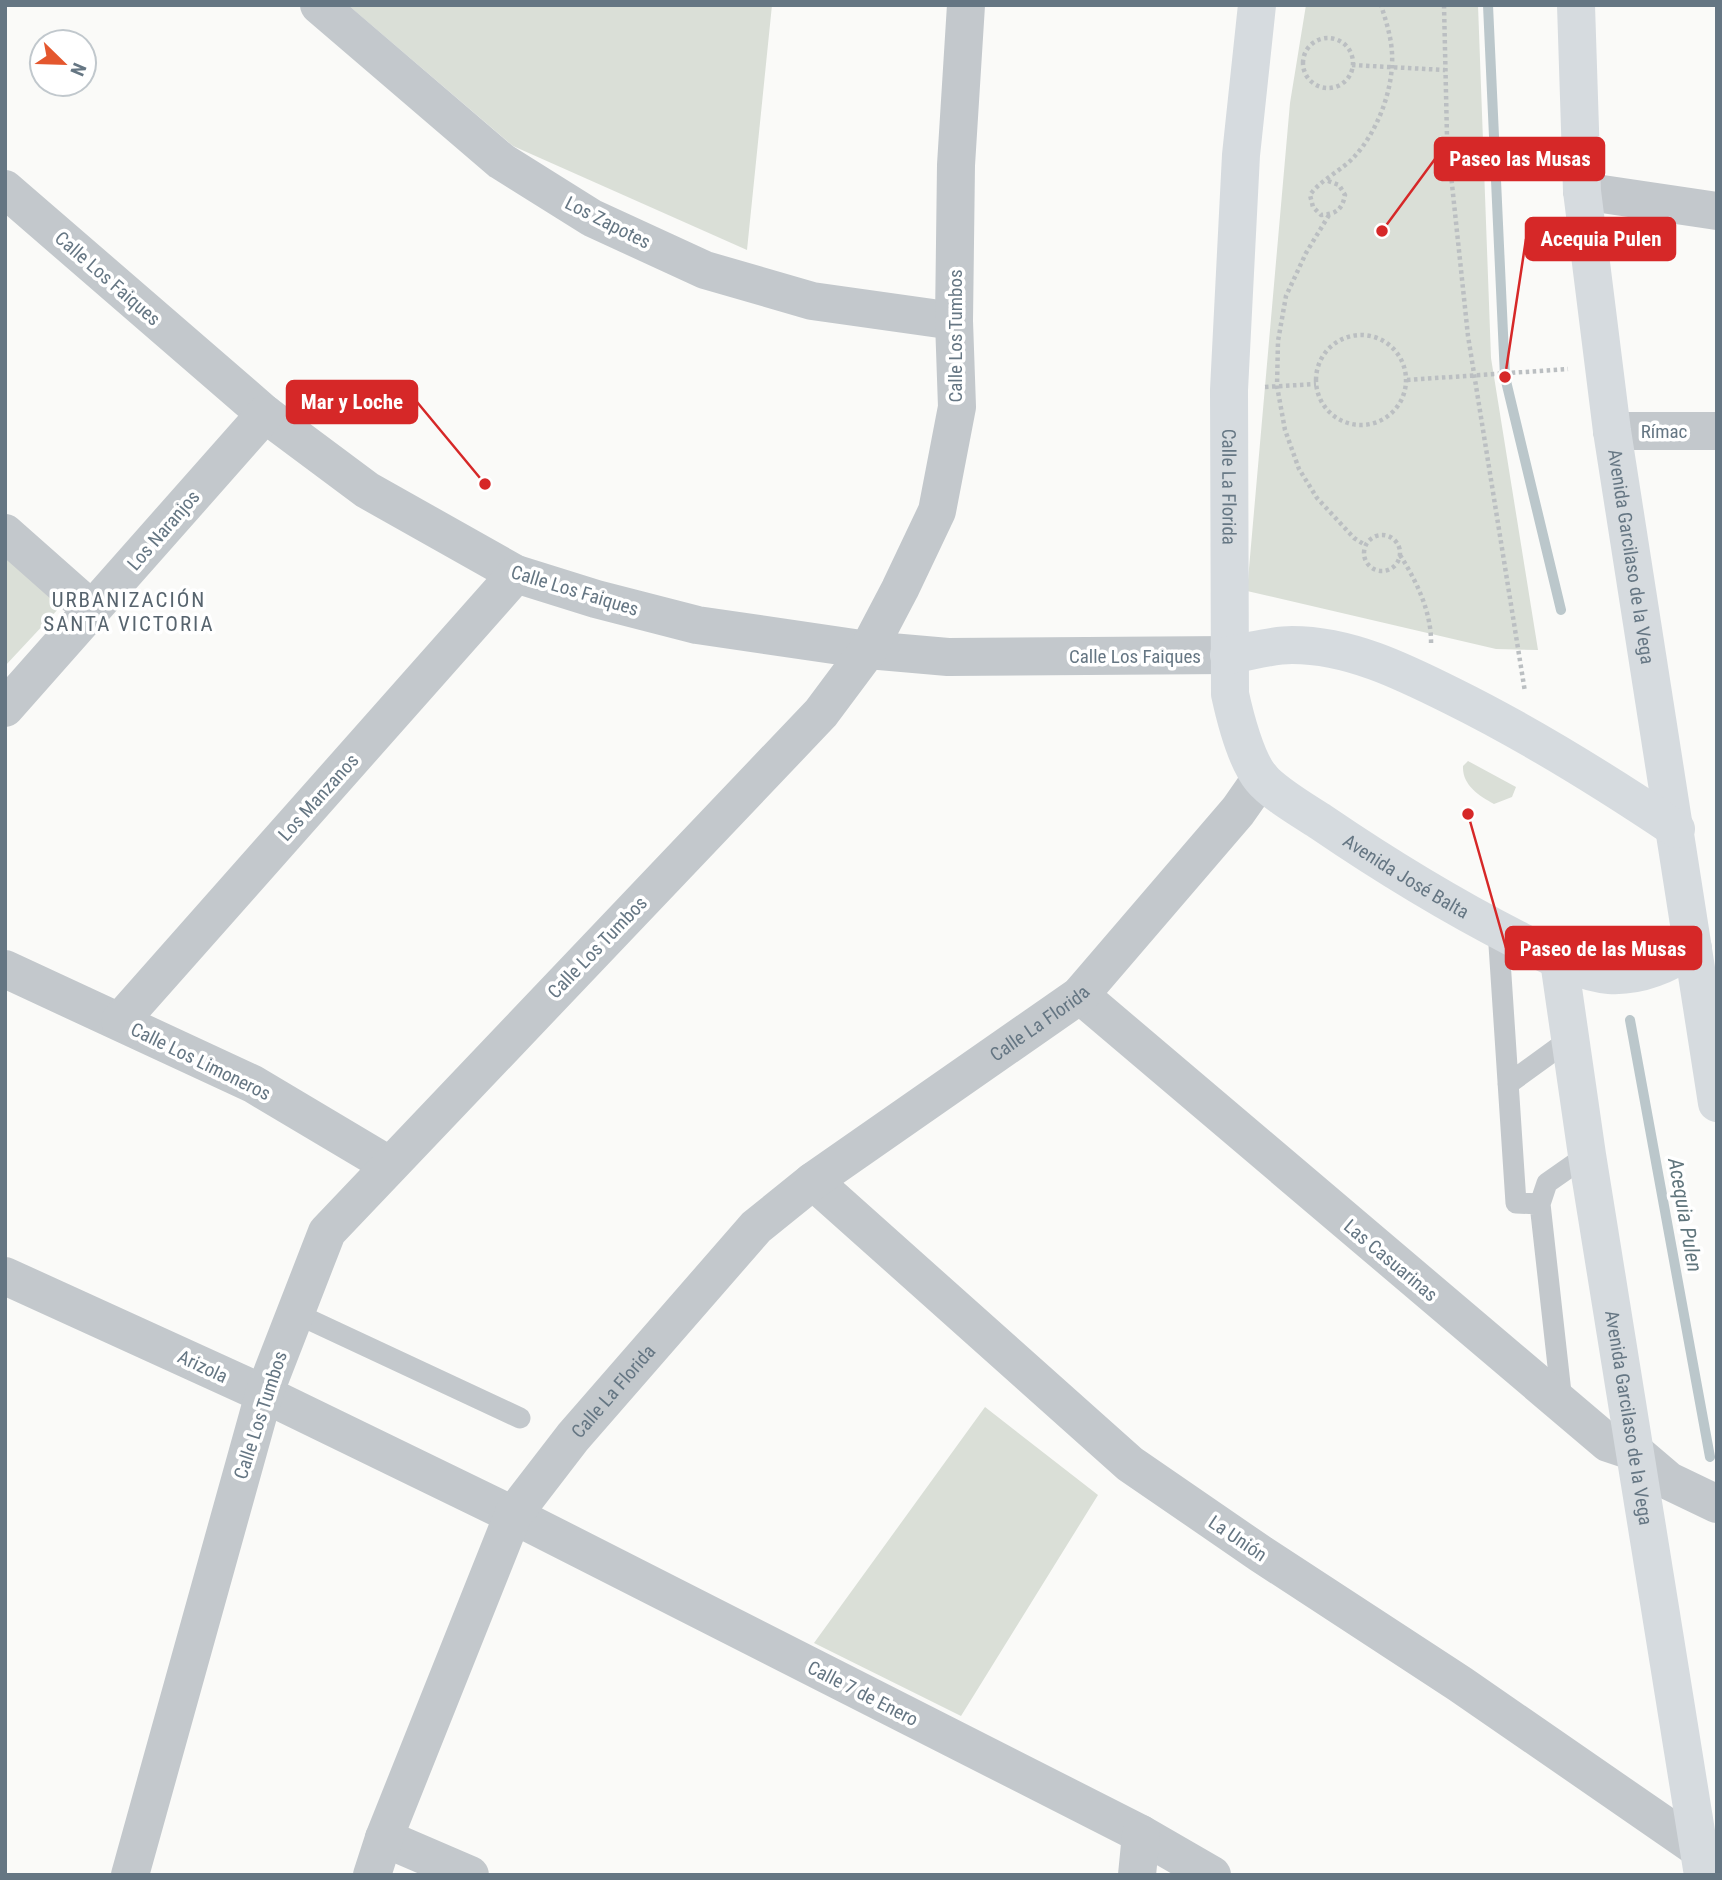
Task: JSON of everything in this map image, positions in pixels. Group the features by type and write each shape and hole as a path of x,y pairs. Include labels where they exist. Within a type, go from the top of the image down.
{"street":[{"name":"Los Zapotes","path":"319,5 502,161 592,218 705,270 800,297 954,321"},
{"name":"Calle Los Tumbos","path":"130,1875 264,1394 327,1232 821,713 868,650 901,589 937,511 957,407 954,321 956,164 966,5"},
{"name":"Calle La Florida","path":"372,1875 384,1838 513,1515 573,1437 756,1227 813,1181 1080,995 1238,811 1261,778 1236,725 1230,694 1229,655 1229,390 1241,155 1257,5"},
{"name":"Avenida Garcilaso de la Vega","path":"1576,5 1583,191 1612,431 1676,830 1705,954 1717,1103"},
{"name":"Calle Los Faiques","path":"5,189 265,414 368,490 516,574 596,599 697,625 868,650 948,657 1229,655"},
{"path":"1583,191 1717,211"},
{"name":"Los Naranjos","path":"5,708 265,414"},
{"name":"Rímac","path":"1612,431 1717,432"},
{"path":"5,533 92,610"},
{"name":"Los Manzanos","path":"120,1021 516,574"},
{"path":"1229,655 1291,645 1340,650 1398,669 1532,737 1597,776 1676,830"},
{"name":"Avenida José Balta","path":"1261,778 1292,803 1374,858 1498,930 1559,961 1607,975 1628,975 1705,954"},
{"name":"Avenida Garcilaso de la Vega","path":"1559,961 1587,1155 1701,1862"},
{"name":"Calle Los Limoneros","path":"5,969 253,1084 390,1165"},
{"name":"Las Casuarinas","path":"1080,995 1608,1443 1635,1452 1669,1480 1717,1504"},
{"name":"La Unión","path":"813,1181 1130,1464 1261,1554 1461,1684 1701,1862"},
{"name":"Arizola","path":"6,1281 264,1394 513,1515"},
{"name":"Calle 7 de Enero","path":"513,1515 1141,1834 1212,1875"},
{"path":"1138,1875 1141,1834"},
{"path":"384,1838 470,1875"}],"lane":[{"path":"1498,930 1516,1203 1540,1204"},
{"path":"1508,1084 1570,1039"},
{"path":"1563,1406 1540,1204 1546,1183 1587,1155"},
{"path":"295,1313 520,1418"}],"path":[{"path":"1328,181 1339,185 1345,195 1343,207 1333,215 1321,215 1312,207 1310,195 1317,185 1328,181 1355,157 1371,134 1384,103 1391,67 1389,30 1381,5"},
{"path":"1444,5 1447,137 1468,336 1532,737"},
{"path":"1329,38 1340,41 1348,49 1352,65 1346,80 1337,87 1326,89 1315,85 1303,68 1304,56 1309,46 1329,38"},
{"path":"1352,65 1445,70"},
{"path":"1329,215 1306,253 1286,296 1278,341 1277,386 1285,430 1299,469 1317,498 1354,538 1365,545"},
{"path":"1361,334 1384,340 1401,357 1407,380 1401,403 1383,419 1361,426 1338,420 1321,403 1315,380 1321,356 1338,340 1361,334"},
{"path":"1407,380 1524,372"},
{"path":"1229,390 1316,384"},
{"path":"1400,555 1395,566 1384,572 1372,568 1364,558 1365,545 1374,536 1387,535 1397,543 1400,555 1410,570 1432,624 1431,685"}],"shaded area":[{"path":"348,5 772,5 747,250 513,146"},
{"path":"1306,5 1478,5 1491,358 1538,650 1496,649 1247,591 1290,103"},
{"path":"5,555 61,606 5,666"},
{"path":"1468,761 1516,787 1512,797 1494,804 1477,793 1468,784 1463,773 1463,766"},
{"path":"985,1407 1098,1495 961,1716 814,1643"}],"waterway":[{"name":"Acequia Pulen","path":"1488,5 1505,377 1561,610"},
{"name":"Acequia Pulen","path":"1630,1020 1710,1457"}],"place":[{"name":"Paseo las Musas","path":"1382,231"},
{"name":"Acequia Pulen","path":"1505,377"},
{"name":"Mar y Loche","path":"485,484"},
{"name":"Paseo de las Musas","path":"1468,814"}],"district":[{"name":"URBANIZACIÓN SANTA VICTORIA","path":"129,612"}]}
